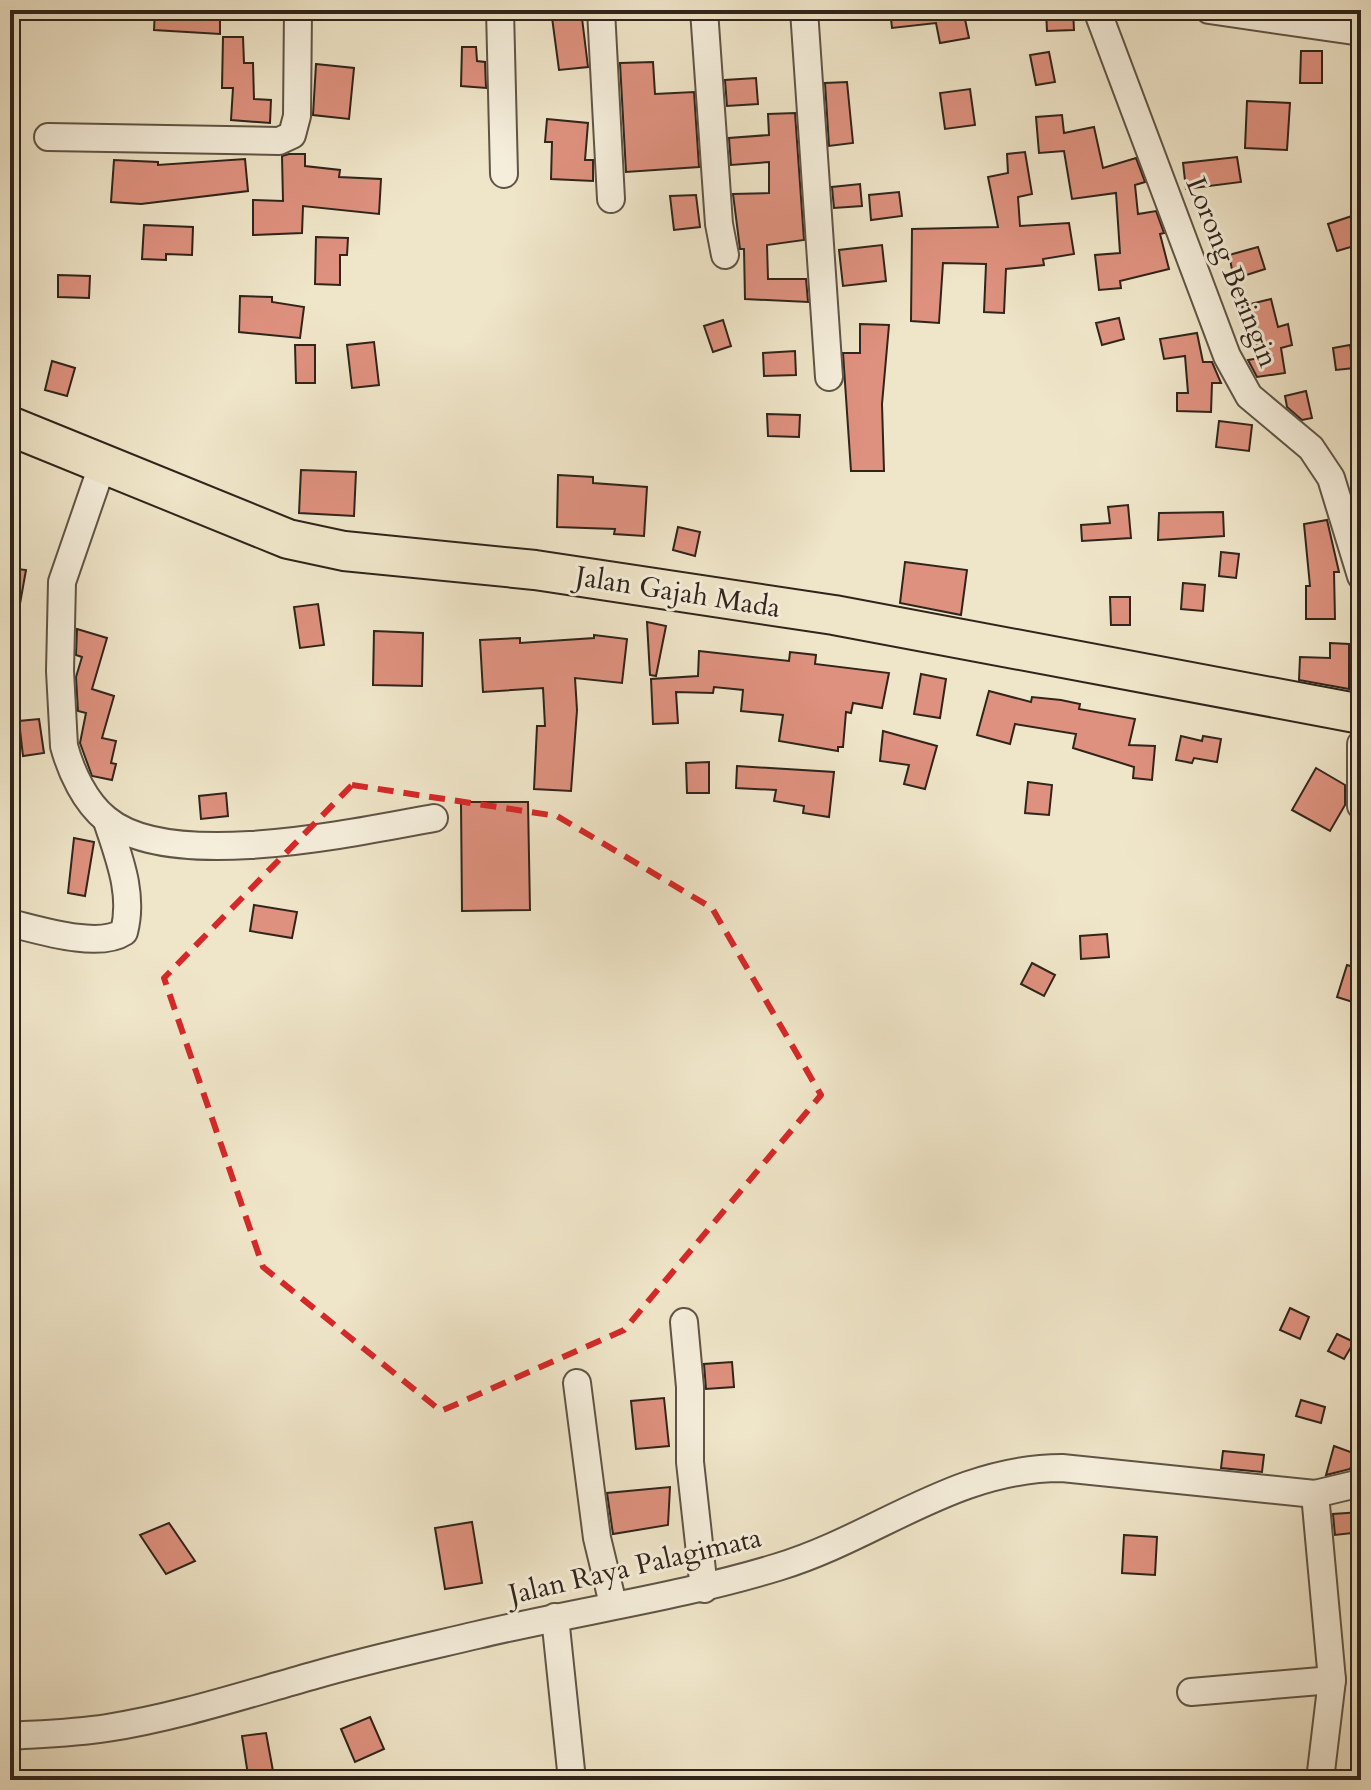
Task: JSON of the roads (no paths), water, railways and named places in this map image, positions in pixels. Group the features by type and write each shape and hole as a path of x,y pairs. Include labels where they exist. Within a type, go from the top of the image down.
{"highway":[{"name":"Jalan Gajah Mada","path":"10,426 288,539 344,551 535,570 818,613 1361,714"}],"street":[{"path":"48,137 279,141 292,135 297,116 298,10"},
{"path":"500,10 504,174"},
{"path":"601,10 611,199"},
{"path":"704,10 719,224 725,255"},
{"path":"804,10 829,377"},
{"name":"Lorong Beringin","path":"1097,10 1227,356 1249,396 1311,448 1331,478 1361,576"},
{"path":"1209,10 1361,32"},
{"path":"10,923 66,936 114,939 124,932 128,915 126,882 107,821 70,769 64,746 60,671 62,582 103,463"},
{"path":"1361,744 1361,806"},
{"path":"107,821 144,838 230,847 340,835 434,818"},
{"path":"684,1322 690,1387 690,1462 704,1589"},
{"path":"577,1383 597,1538 613,1604"},
{"name":"Jalan Raya Palagimata","path":"10,1736 106,1728 199,1709 316,1675 555,1617 704,1589 800,1560 902,1510 981,1479 1026,1468 1062,1468 1315,1494 1361,1483"},
{"path":"1315,1494 1332,1680 1320,1780"},
{"path":"555,1617 572,1780"},
{"path":"1191,1692 1332,1680"}]}
